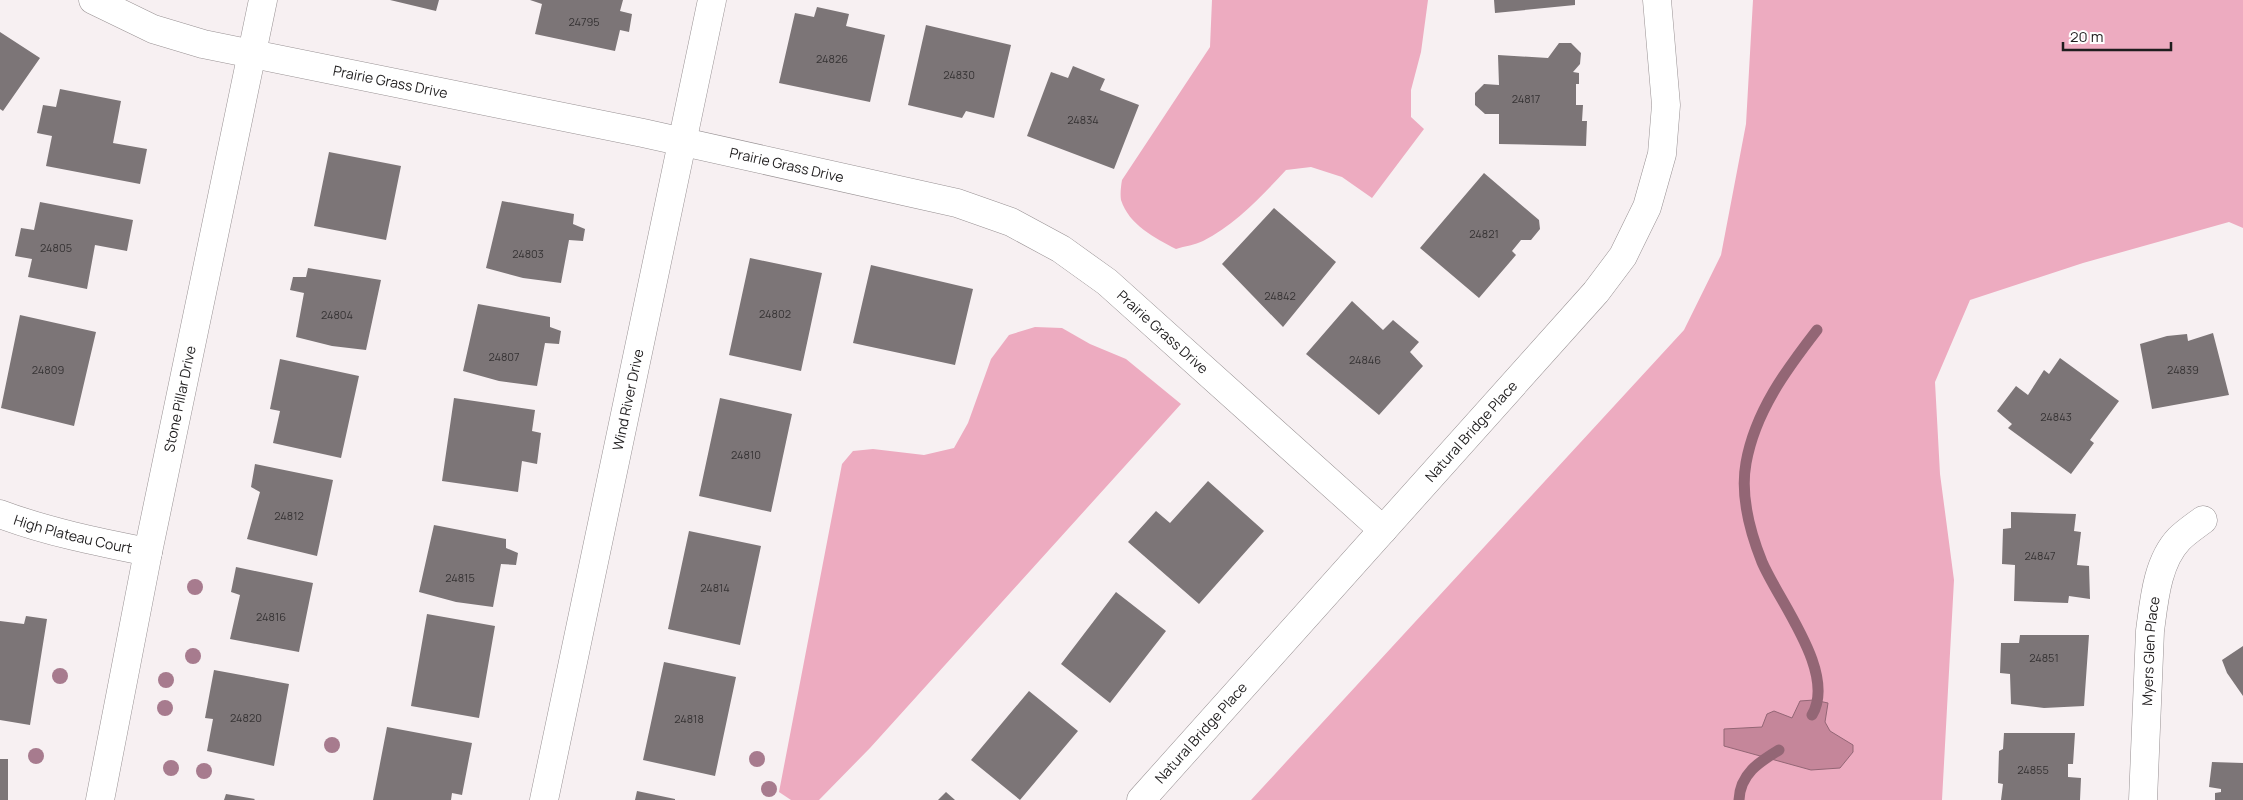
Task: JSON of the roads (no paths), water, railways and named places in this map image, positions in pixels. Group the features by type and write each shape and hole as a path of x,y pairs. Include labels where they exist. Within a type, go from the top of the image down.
{"street":[{"name":"Prairie Grass Drive","path":"93,0 153,29 203,44 683,142 957,203 1011,222 1061,249 1107,282 1383,530"},
{"name":"Stone Pillar Drive","path":"100,800 148,552 263,0"},
{"name":"Wind River Drive","path":"544,800 712,0"},
{"name":"Natural Bridge Place","path":"1141,800 1596,292 1623,256 1647,207 1662,154 1666,105 1657,0"},
{"name":"High Plateau Court","path":"0,514 36,526 148,552"},
{"name":"Myers Glen Place","path":"2144,800 2150,631 2154,604 2163,562 2178,540 2203,520"}],"waterway":[{"path":"1812,715 1818,698 1817,679 1812,659 1803,638 1762,562 1747,514 1744,475 1750,444 1764,409 1783,376 1817,330"},
{"path":"1739,800 1740,791 1747,776 1764,759 1779,750"}]}
